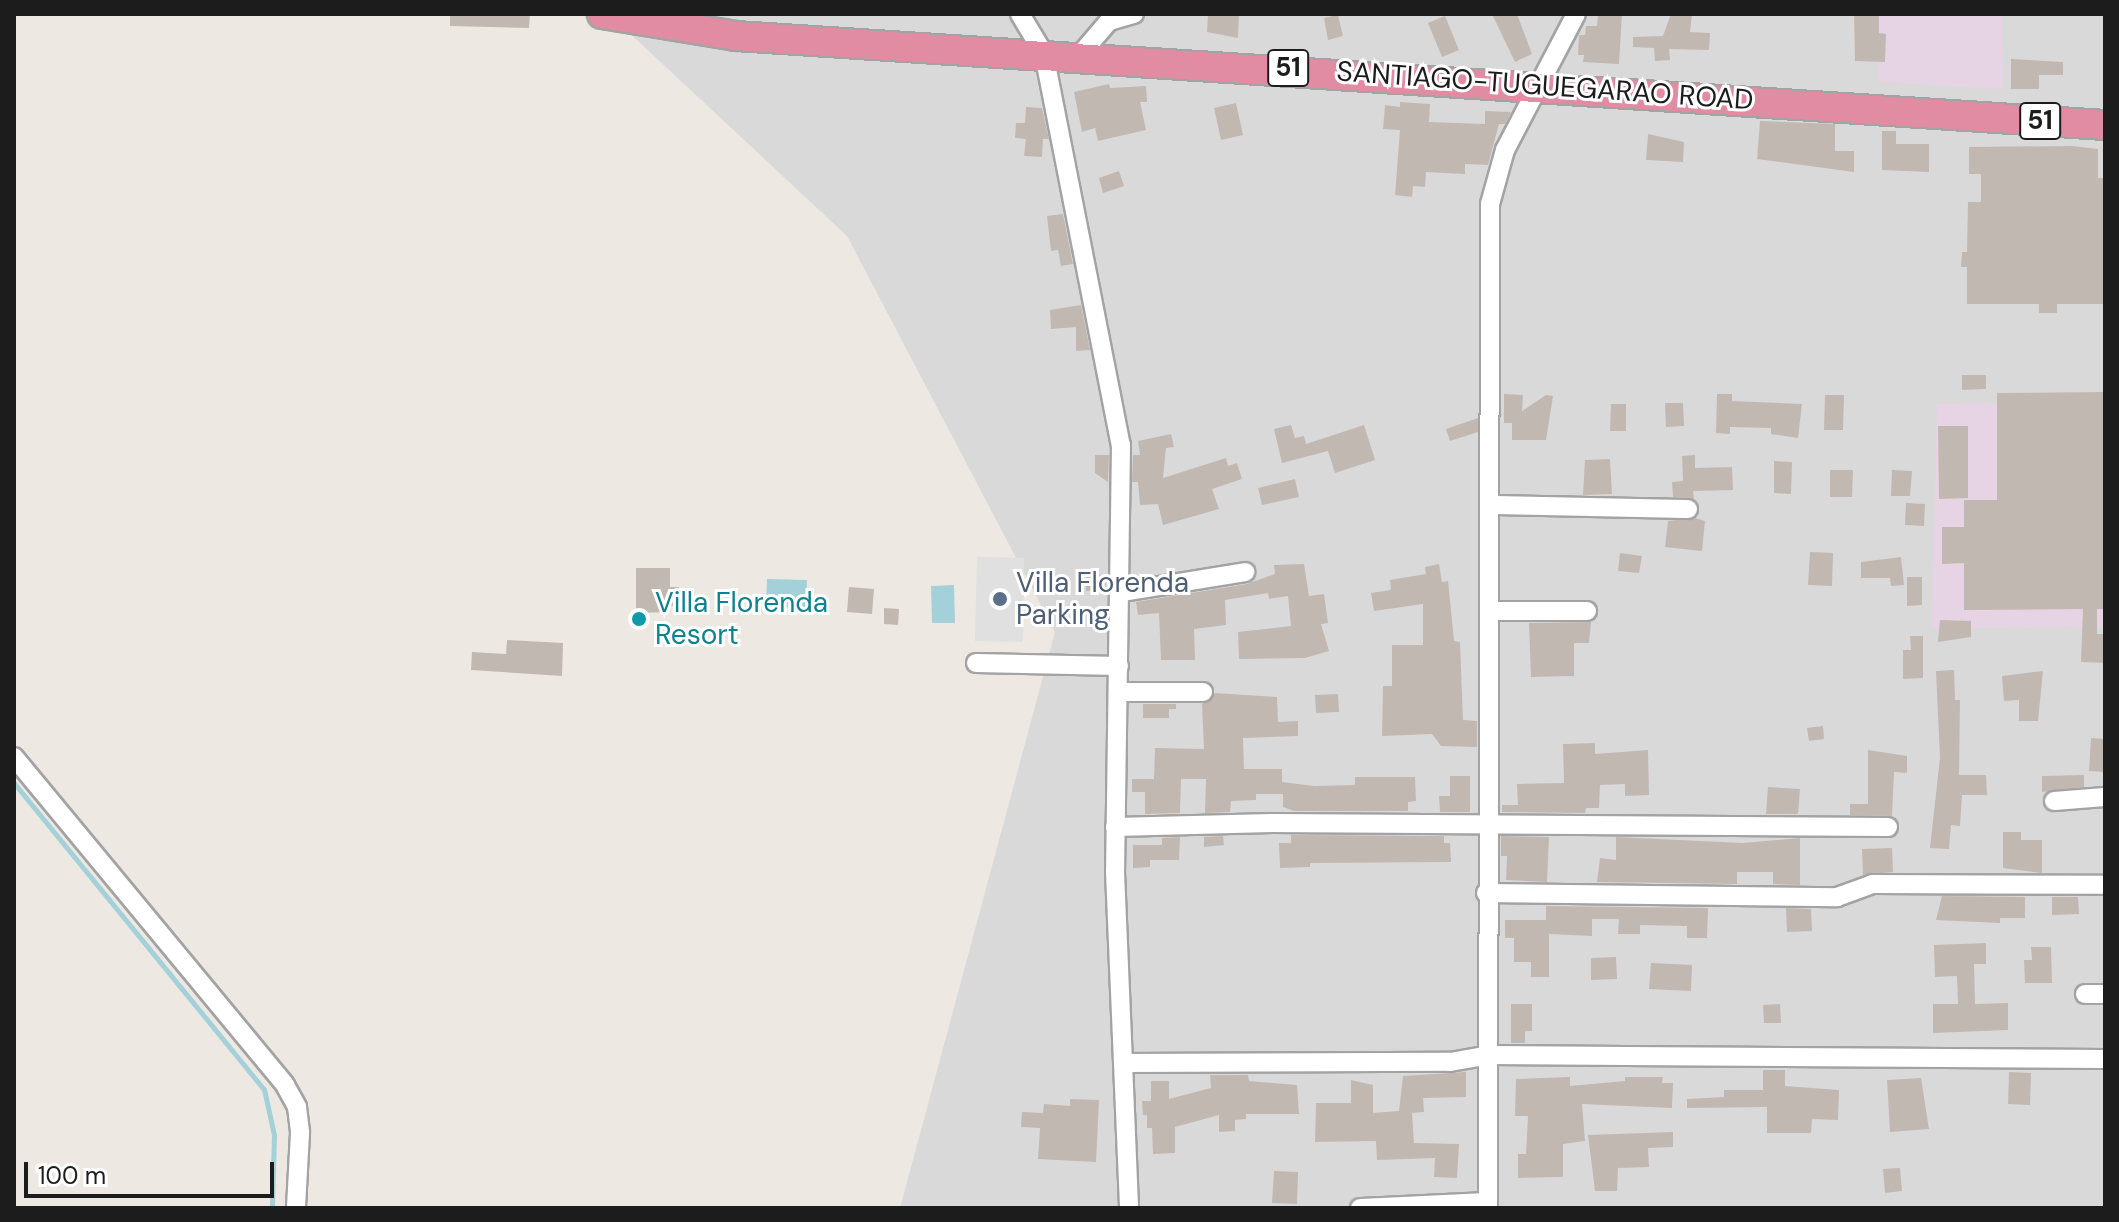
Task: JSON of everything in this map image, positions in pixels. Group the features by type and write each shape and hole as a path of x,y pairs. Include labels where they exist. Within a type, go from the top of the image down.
{"highway":[{"name":"SANTIAGO-TUGUEGARAO ROAD","path":"602,14 736,36 1539,85 2105,125"}],"street":[{"path":"1020,14 1044,54 1121,445 1123,592 1115,827 1129,1208"},
{"path":"1079,56 1109,21 1134,14"},
{"path":"1360,1208 1488,1205 1486,823 1492,505 1490,204 1505,150 1576,14"},
{"path":"1492,505 1688,509"},
{"path":"1123,592 1245,572"},
{"path":"1491,611 1587,611"},
{"path":"976,663 1119,666"},
{"path":"1118,692 1203,692"},
{"path":"14,757 285,1085 297,1107 300,1133 296,1208"},
{"path":"2054,801 2105,797"},
{"path":"1115,827 1486,823 1888,827"},
{"path":"1486,893 1837,897 1872,884 2105,885"},
{"path":"2085,994 2105,994"},
{"path":"1125,1063 1450,1062 1489,1055 2105,1059"}],"shaded area":[{"path":"609,14 2105,14 2105,1208 900,1208 1055,632 847,236"},
{"path":"1879,14 2002,14 2003,89 1879,82"},
{"path":"2105,402 2105,627 1932,628 1937,404"},
{"name":"Villa Florenda Parking","path":"977,557 1024,558 1023,642 975,641"}],"water":[{"path":"767,579 807,580 806,608 766,607"},
{"path":"954,585 955,623 932,623 931,586"}],"building":[{"path":"450,14 530,14 529,28 450,26"},
{"path":"1208,14 1239,14 1238,38 1207,32"},
{"path":"1492,14 1517,14 1532,54 1515,62"},
{"path":"1598,14 1622,14 1619,64 1583,62 1584,55 1578,55 1579,35 1585,35 1586,26 1597,26"},
{"path":"1671,14 1692,14 1690,32 1710,33 1709,50 1669,49 1670,60 1655,61 1654,48 1633,47 1633,37 1663,36"},
{"path":"1854,14 1879,14 1879,33 1886,34 1885,62 1855,61"},
{"path":"1338,15 1343,36 1328,40 1324,18"},
{"path":"1445,16 1459,50 1442,57 1428,23"},
{"path":"2011,59 2063,62 2063,75 2039,75 2039,89 2011,89"},
{"path":"1109,84 1110,88 1146,86 1147,102 1140,102 1146,130 1098,141 1095,128 1082,132 1074,92"},
{"path":"1400,102 1430,104 1429,122 1485,124 1485,111 1511,112 1505,124 1499,124 1488,165 1465,164 1465,174 1426,172 1425,187 1413,186 1412,197 1395,195 1400,130 1383,129 1385,105 1400,107"},
{"path":"1236,103 1243,135 1221,140 1214,108"},
{"path":"1026,107 1042,108 1049,139 1043,139 1042,157 1024,156 1026,139 1015,138 1016,123 1025,123"},
{"path":"1760,121 1835,124 1835,151 1854,151 1854,172 1757,159"},
{"path":"1882,131 1896,131 1896,144 1929,144 1929,172 1882,170"},
{"path":"1648,134 1684,142 1683,162 1646,160"},
{"path":"2072,146 2098,149 2098,178 2105,178 2105,304 2057,304 2057,313 2039,313 2039,304 1967,304 1967,267 1961,267 1962,252 1967,252 1968,202 1981,202 1981,174 1969,174 1969,147"},
{"path":"1119,171 1124,186 1103,193 1099,178"},
{"path":"1063,214 1073,264 1061,266 1058,250 1051,251 1047,216"},
{"path":"1081,305 1090,350 1076,351 1076,327 1051,329 1050,310"},
{"path":"1962,375 1986,375 1986,389 1962,390"},
{"path":"2105,392 2105,609 2097,609 2097,634 2105,634 2105,663 2081,662 2083,609 1964,610 1964,563 1942,564 1942,527 1964,527 1964,500 1997,500 1997,393"},
{"path":"1504,394 1523,395 1522,411 1546,395 1553,396 1546,440 1512,440 1512,423 1504,423"},
{"path":"1717,394 1732,394 1732,401 1802,404 1798,438 1771,434 1771,428 1730,427 1730,434 1716,433"},
{"path":"1825,395 1844,395 1843,430 1824,430"},
{"path":"1665,403 1683,403 1684,426 1666,427"},
{"path":"1611,404 1626,404 1626,431 1610,431"},
{"path":"1478,418 1478,432 1450,441 1446,429"},
{"path":"1291,425 1295,438 1304,436 1306,444 1364,425 1375,460 1335,473 1328,451 1282,463 1274,429"},
{"path":"1938,426 1968,426 1968,498 1939,499"},
{"path":"1171,434 1174,447 1166,448 1163,478 1226,458 1228,466 1237,463 1242,479 1212,489 1219,509 1163,525 1158,504 1140,505 1138,482 1132,482 1133,455 1140,455 1138,441"},
{"path":"1095,455 1109,455 1108,482 1095,473"},
{"path":"1695,455 1695,468 1732,467 1733,490 1693,491 1694,499 1673,497 1672,482 1683,481 1682,456"},
{"path":"1610,459 1612,494 1583,495 1585,460"},
{"path":"1774,461 1792,462 1791,494 1774,493"},
{"path":"1830,470 1853,470 1852,497 1830,497"},
{"path":"1892,470 1912,471 1910,496 1891,496"},
{"path":"1295,479 1299,497 1262,505 1258,488"},
{"path":"1906,503 1925,504 1924,526 1905,525"},
{"path":"1695,518 1705,521 1702,551 1665,547 1668,521"},
{"path":"1810,552 1833,553 1832,586 1808,585"},
{"path":"1620,553 1642,556 1639,573 1618,571"},
{"path":"1901,557 1904,585 1891,586 1890,578 1861,578 1861,562"},
{"path":"1304,564 1309,596 1324,594 1328,623 1321,624 1329,651 1305,658 1239,659 1238,632 1291,626 1288,596 1269,599 1268,593 1225,600 1226,625 1194,629 1195,660 1161,660 1159,613 1138,615 1136,602 1247,584 1275,574 1274,565"},
{"path":"1439,564 1442,582 1448,581 1454,641 1460,642 1463,720 1477,721 1477,747 1441,746 1432,734 1382,736 1383,686 1392,686 1392,645 1423,645 1423,604 1374,611 1371,593 1391,590 1390,580 1426,574 1425,567"},
{"path":"636,568 670,568 670,587 679,587 679,606 668,606 669,612 636,613"},
{"path":"1105,575 1106,590 1086,591 1086,576"},
{"path":"1907,577 1922,577 1922,605 1907,606"},
{"path":"849,587 874,589 872,614 847,612"},
{"path":"884,608 899,609 898,625 884,624"},
{"path":"1940,620 1971,621 1971,637 1938,642"},
{"path":"1591,622 1589,643 1574,643 1574,676 1531,677 1529,623"},
{"path":"1910,636 1923,636 1923,678 1903,679 1903,650 1911,650"},
{"path":"507,640 563,643 562,676 471,670 472,652 506,654"},
{"path":"1954,670 1955,700 1960,700 1959,775 1986,775 1987,795 1962,795 1960,826 1951,825 1949,849 1930,848 1940,758 1936,671"},
{"path":"2043,671 2038,721 2019,721 2019,700 2004,701 2002,676"},
{"path":"1215,693 1277,697 1278,722 1298,721 1298,736 1243,738 1244,769 1282,769 1282,782 1314,786 1355,785 1355,777 1415,777 1416,801 1408,802 1408,811 1294,811 1283,807 1283,794 1256,794 1256,800 1231,801 1230,812 1205,813 1206,779 1181,779 1180,813 1145,814 1145,792 1132,792 1132,779 1154,779 1155,748 1204,749 1202,704"},
{"path":"1338,694 1339,712 1316,713 1315,695"},
{"path":"1143,704 1176,704 1176,709 1169,709 1169,718 1143,718"},
{"path":"1823,726 1824,739 1809,741 1807,728"},
{"path":"2091,738 2105,739 2105,772 2089,771"},
{"path":"1595,743 1595,754 1648,750 1649,795 1625,796 1625,784 1600,785 1599,808 1586,808 1585,813 1502,812 1502,805 1518,805 1517,784 1564,783 1563,744"},
{"path":"1868,750 1907,756 1907,773 1894,772 1892,816 1850,815 1850,804 1868,804"},
{"path":"2084,775 2084,787 2042,792 2042,776"},
{"path":"1450,776 1470,776 1470,812 1440,812 1439,796 1450,796"},
{"path":"1768,787 1800,789 1798,814 1766,814"},
{"path":"2003,832 2021,832 2021,840 2042,840 2042,873 2003,868"},
{"path":"1291,835 1444,836 1444,843 1450,843 1451,862 1310,863 1310,867 1280,868 1279,843 1291,843"},
{"path":"1223,836 1224,845 1204,847 1204,837"},
{"path":"1501,836 1549,837 1547,882 1506,880 1507,856 1501,856"},
{"path":"1180,837 1179,860 1150,860 1150,867 1133,868 1133,845 1162,845 1162,838"},
{"path":"1616,837 1743,843 1800,838 1800,885 1773,884 1773,872 1737,872 1737,884 1597,882 1600,858 1616,860"},
{"path":"1892,848 1893,872 1863,875 1862,849"},
{"path":"1942,896 2025,897 2025,918 2000,918 2000,923 1936,920"},
{"path":"2052,897 2078,897 2079,914 2052,915"},
{"path":"1546,906 1708,908 1707,938 1687,938 1687,926 1640,925 1640,934 1618,934 1619,919 1592,919 1592,936 1549,934 1549,977 1531,977 1531,962 1514,962 1514,938 1505,938 1505,920 1546,920"},
{"path":"1786,908 1811,909 1812,931 1787,932"},
{"path":"1986,943 1986,964 1974,964 1975,1004 2008,1003 2008,1030 1933,1033 1933,1004 1958,1004 1957,976 1935,977 1934,945"},
{"path":"2031,947 2051,947 2052,983 2025,983 2024,960 2032,960"},
{"path":"1616,957 1617,979 1591,980 1591,958"},
{"path":"1651,963 1692,965 1691,991 1649,989"},
{"path":"1511,1004 1532,1004 1532,1031 1525,1031 1525,1043 1511,1043"},
{"path":"1780,1004 1781,1023 1764,1023 1763,1005"},
{"path":"1763,1070 1785,1070 1785,1086 1839,1090 1838,1120 1812,1119 1811,1133 1767,1133 1767,1107 1687,1108 1687,1099 1724,1097 1724,1090 1763,1090"},
{"path":"1466,1072 1466,1097 1423,1098 1424,1112 1412,1113 1414,1143 1459,1144 1457,1178 1434,1177 1435,1158 1377,1160 1376,1141 1315,1142 1316,1103 1351,1103 1351,1080 1373,1085 1373,1113 1399,1111 1403,1076"},
{"path":"2009,1072 2031,1073 2030,1105 2008,1104"},
{"path":"1210,1075 1248,1075 1249,1081 1297,1085 1299,1114 1246,1114 1246,1119 1235,1120 1235,1131 1219,1132 1219,1115 1175,1127 1175,1153 1153,1154 1152,1128 1147,1128 1142,1101 1151,1101 1151,1081 1169,1081 1169,1099 1211,1088"},
{"path":"1570,1077 1570,1086 1625,1081 1625,1077 1663,1077 1662,1083 1673,1083 1672,1108 1582,1104 1585,1141 1563,1144 1563,1177 1518,1178 1518,1154 1526,1154 1528,1116 1515,1116 1516,1079"},
{"path":"1921,1078 1929,1129 1890,1132 1887,1080"},
{"path":"1070,1099 1099,1100 1096,1162 1038,1159 1040,1128 1021,1127 1022,1112 1043,1113 1044,1104 1070,1106"},
{"path":"1673,1132 1673,1147 1648,1148 1649,1167 1618,1168 1617,1191 1595,1191 1588,1135"},
{"path":"1900,1168 1902,1191 1885,1193 1883,1169"},
{"path":"1274,1171 1298,1172 1297,1204 1272,1203"}],"waterway":[{"path":"14,783 264,1089 274,1135 272,1208"}],"place":[{"name":"Villa Florenda Parking","path":"1000,599"},
{"name":"Villa Florenda Resort","path":"639,619"}]}
